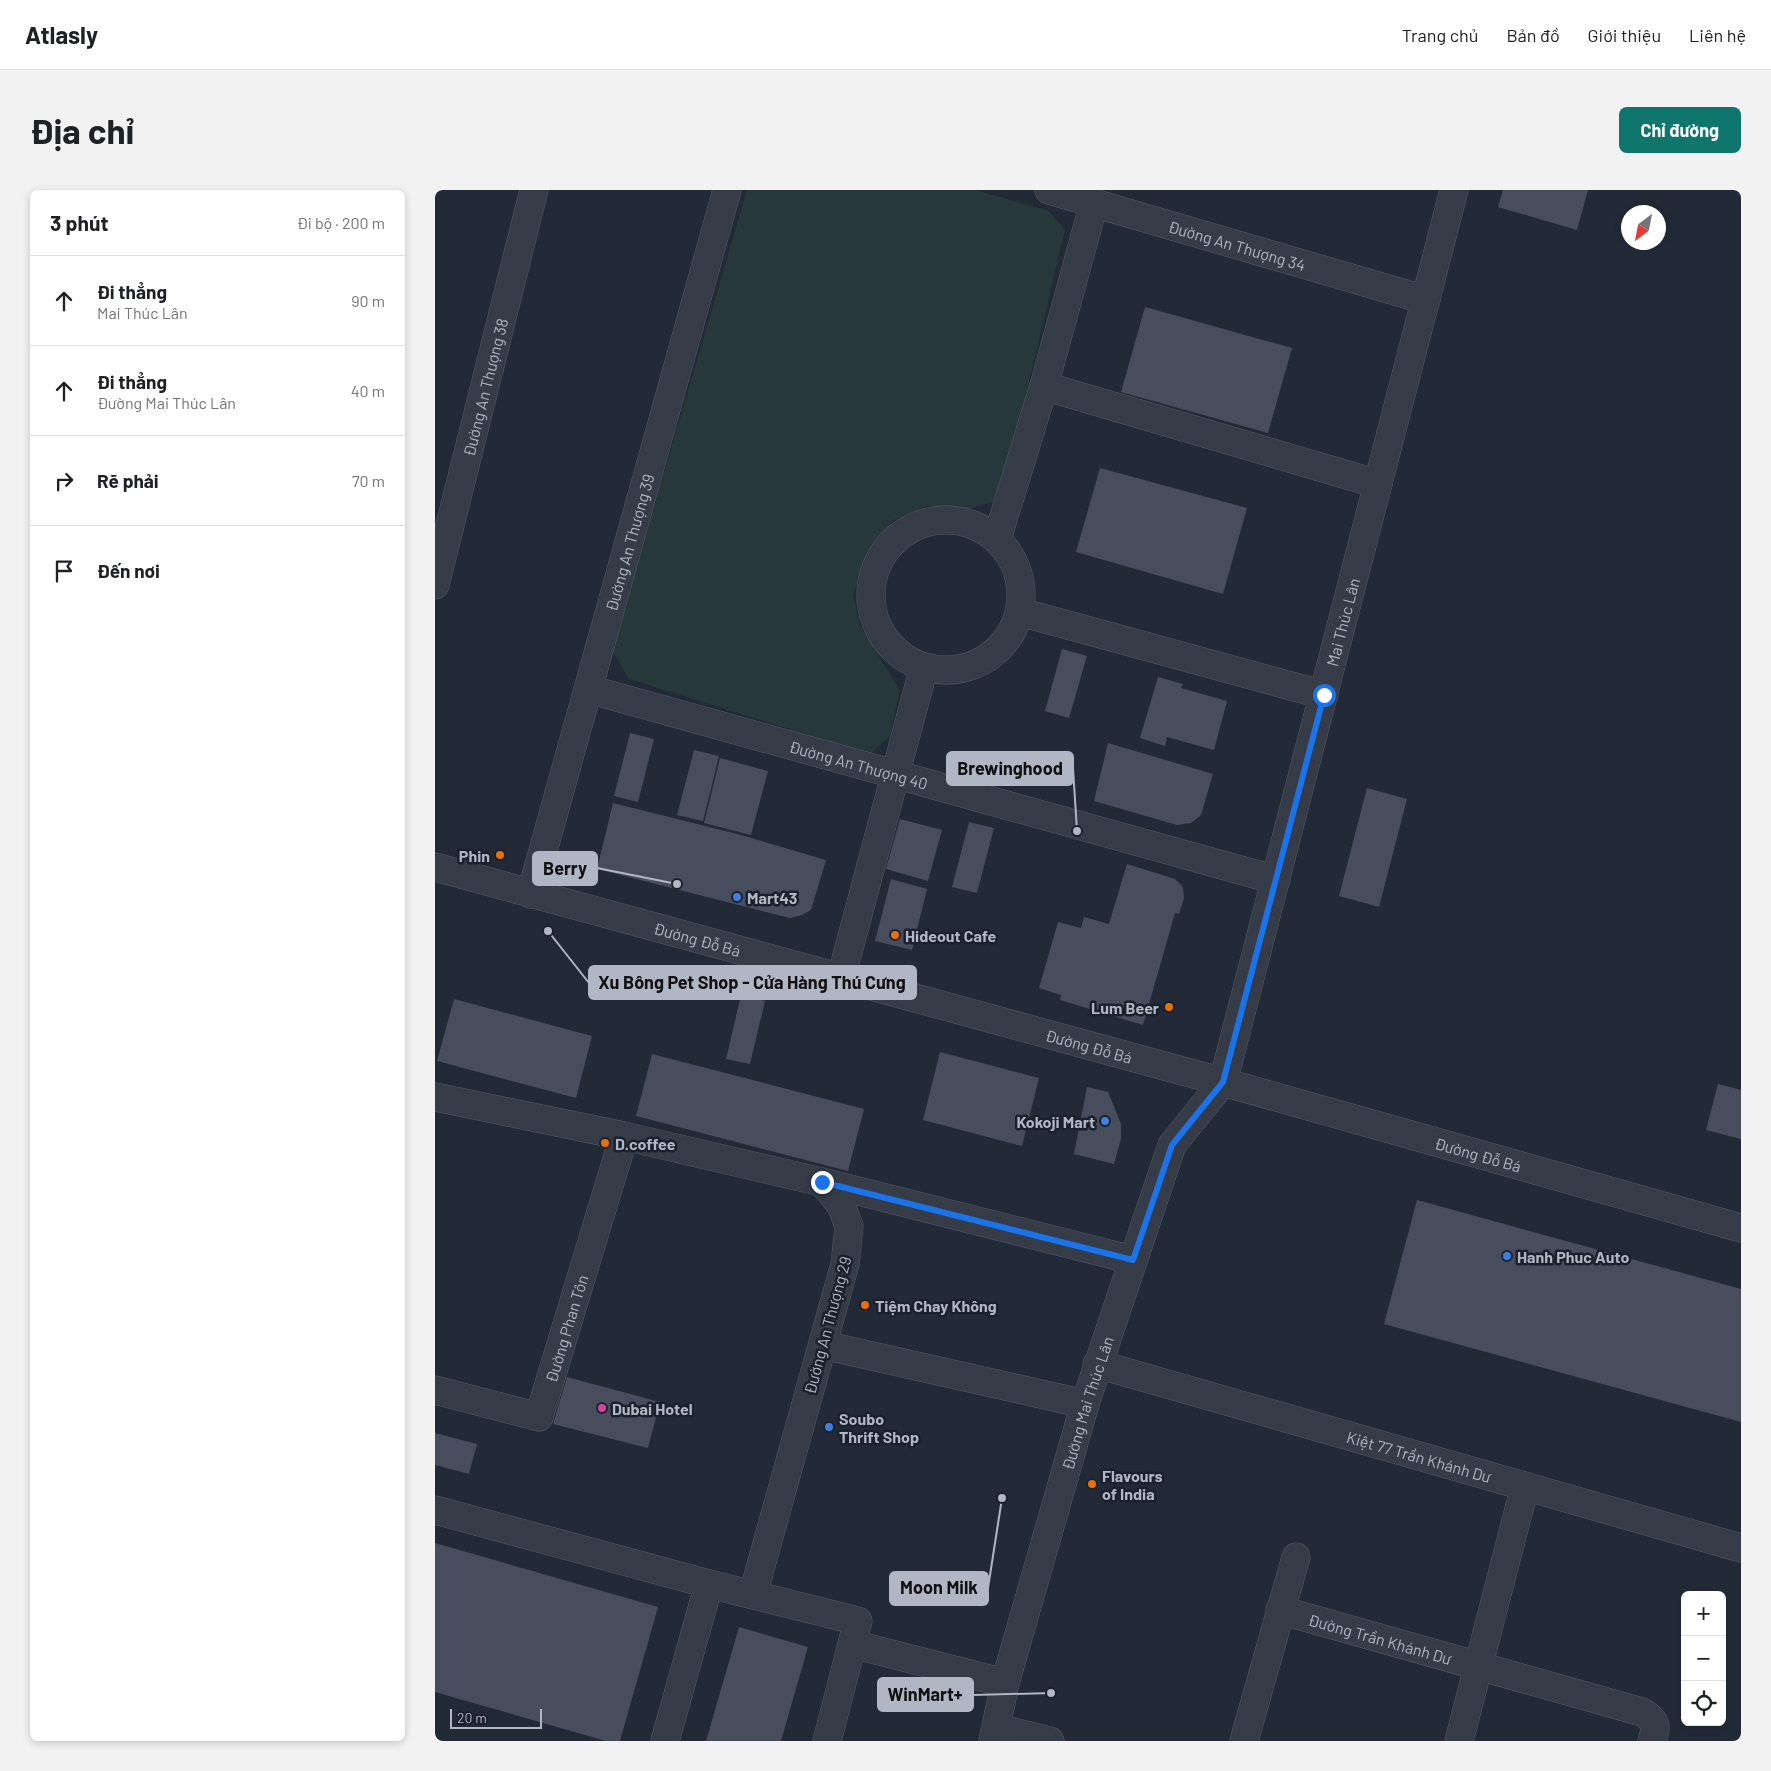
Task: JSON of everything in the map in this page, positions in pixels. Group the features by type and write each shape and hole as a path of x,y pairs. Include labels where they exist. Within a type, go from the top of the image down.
{"street":[{"name":"Đường An Thượng 38","path":"435,585 534,190"},
{"name":"Đường An Thượng 39","path":"531,894 727,190"},
{"name":"Đường An Thượng 34","path":"1049,190 1426,300"},
{"name":"Mai Thúc Lân","path":"1223,1082 1454,190"},
{"path":"997,539 1045,386 1094,203"},
{"path":"1045,386 1378,484"},
{"path":"952,520 976,525 997,539 1009,554 1018,572 1021,592 1020,612 1011,635 994,654 972,666 948,671 924,667 902,656 884,638 873,616 870,593 874,568 886,547 905,531 927,521 952,520"},
{"path":"1020,612 1324,695"},
{"path":"841,978 924,667"},
{"name":"Đường An Thượng 40","path":"588,689 1276,880"},
{"name":"Đường Đỗ Bá","path":"435,867 1223,1082 1741,1228"},
{"name":"Đường Mai Thúc Lân","path":"995,1734 1005,1684 1097,1364 1172,1145 1223,1082"},
{"path":"435,1097 624,1136 822,1182 1133,1260"},
{"name":"Đường Phan Tôn","path":"435,1390 539,1417 624,1136"},
{"name":"Đường An Thượng 29","path":"753,1594 845,1264 849,1226 841,1205 822,1182"},
{"path":"823,1345 1085,1404"},
{"name":"Kiệt 77 Trần Khánh Dư","path":"1097,1364 1741,1548"},
{"path":"1459,1741 1525,1486"},
{"path":"435,1510 709,1584 858,1621 827,1741"},
{"path":"1244,1741 1296,1557"},
{"path":"665,1741 709,1584"},
{"name":"Đường Trần Khánh Dư","path":"1280,1610 1642,1712 1652,1730"},
{"path":"852,1644 1005,1684"},
{"path":"995,1734 1050,1741"}],"shaded area":[{"path":"747,190 975,190 1049,211 1065,230 1001,500 967,509 927,506 894,520 866,554 853,595 860,626 900,690 890,736 870,754 629,679 612,650"}],"building":[{"path":"1503,190 1588,190 1577,230 1498,207"},
{"path":"1145,307 1292,348 1268,433 1121,392"},
{"path":"1100,468 1247,508 1223,594 1076,552"},
{"path":"1062,649 1087,656 1069,718 1045,711"},
{"path":"1158,677 1183,684 1181,688 1227,701 1214,750 1167,737 1165,746 1140,738"},
{"path":"630,733 654,739 638,802 614,796"},
{"path":"1108,743 1213,774 1201,815 1191,823 1177,825 1094,801"},
{"path":"694,750 719,756 703,821 677,815"},
{"path":"720,758 768,771 751,835 704,823"},
{"path":"1367,788 1407,799 1379,907 1339,896"},
{"path":"613,803 741,835 826,860 811,910 790,918 597,869"},
{"path":"900,819 942,830 928,881 886,869"},
{"path":"969,822 994,828 977,893 952,887"},
{"path":"1127,864 1175,879 1183,887 1184,898 1179,914 1175,913 1143,1025 1060,1000 1061,995 1039,988 1058,922 1081,928 1084,917 1109,924"},
{"path":"891,879 927,889 912,950 875,941"},
{"path":"741,995 765,1001 750,1064 726,1059"},
{"path":"454,999 592,1036 576,1098 437,1061"},
{"path":"940,1052 1039,1078 1022,1146 923,1120"},
{"path":"652,1054 864,1109 848,1171 636,1116"},
{"path":"1718,1084 1741,1090 1741,1139 1706,1130"},
{"path":"1087,1087 1108,1092 1121,1124 1121,1139 1114,1164 1074,1154"},
{"path":"1417,1200 1741,1289 1741,1422 1384,1324"},
{"name":"Dubai Hotel","path":"567,1377 660,1402 648,1448 553,1424"},
{"path":"435,1433 477,1444 469,1474 435,1465"},
{"path":"435,1543 658,1607 620,1741 606,1741 435,1692"},
{"path":"739,1627 808,1647 781,1741 706,1741"}],"place":[{"name":"Brewinghood","path":"1077,831"},
{"name":"Phin","path":"500,855"},
{"name":"Berry","path":"677,884"},
{"name":"Mart43","path":"737,897"},
{"name":"Xu Bông Pet Shop - Cửa Hàng Thú Cưng","path":"548,931"},
{"name":"Hideout Cafe","path":"895,935"},
{"name":"Lum Beer","path":"1169,1007"},
{"name":"Kokoji Mart","path":"1105,1121"},
{"name":"D.coffee","path":"605,1143"},
{"name":"Hanh Phuc Auto","path":"1507,1256"},
{"name":"Tiệm Chay Không","path":"865,1305"},
{"name":"Dubai Hotel","path":"602,1408"},
{"name":"Soubo Thrift Shop","path":"829,1427"},
{"name":"Flavours of India","path":"1092,1484"},
{"name":"Moon Milk","path":"1002,1498"},
{"name":"WinMart+","path":"1051,1693"}],"route":[{"path":"822,1182 1133,1260 1172,1145 1223,1082 1324,695"}]}
